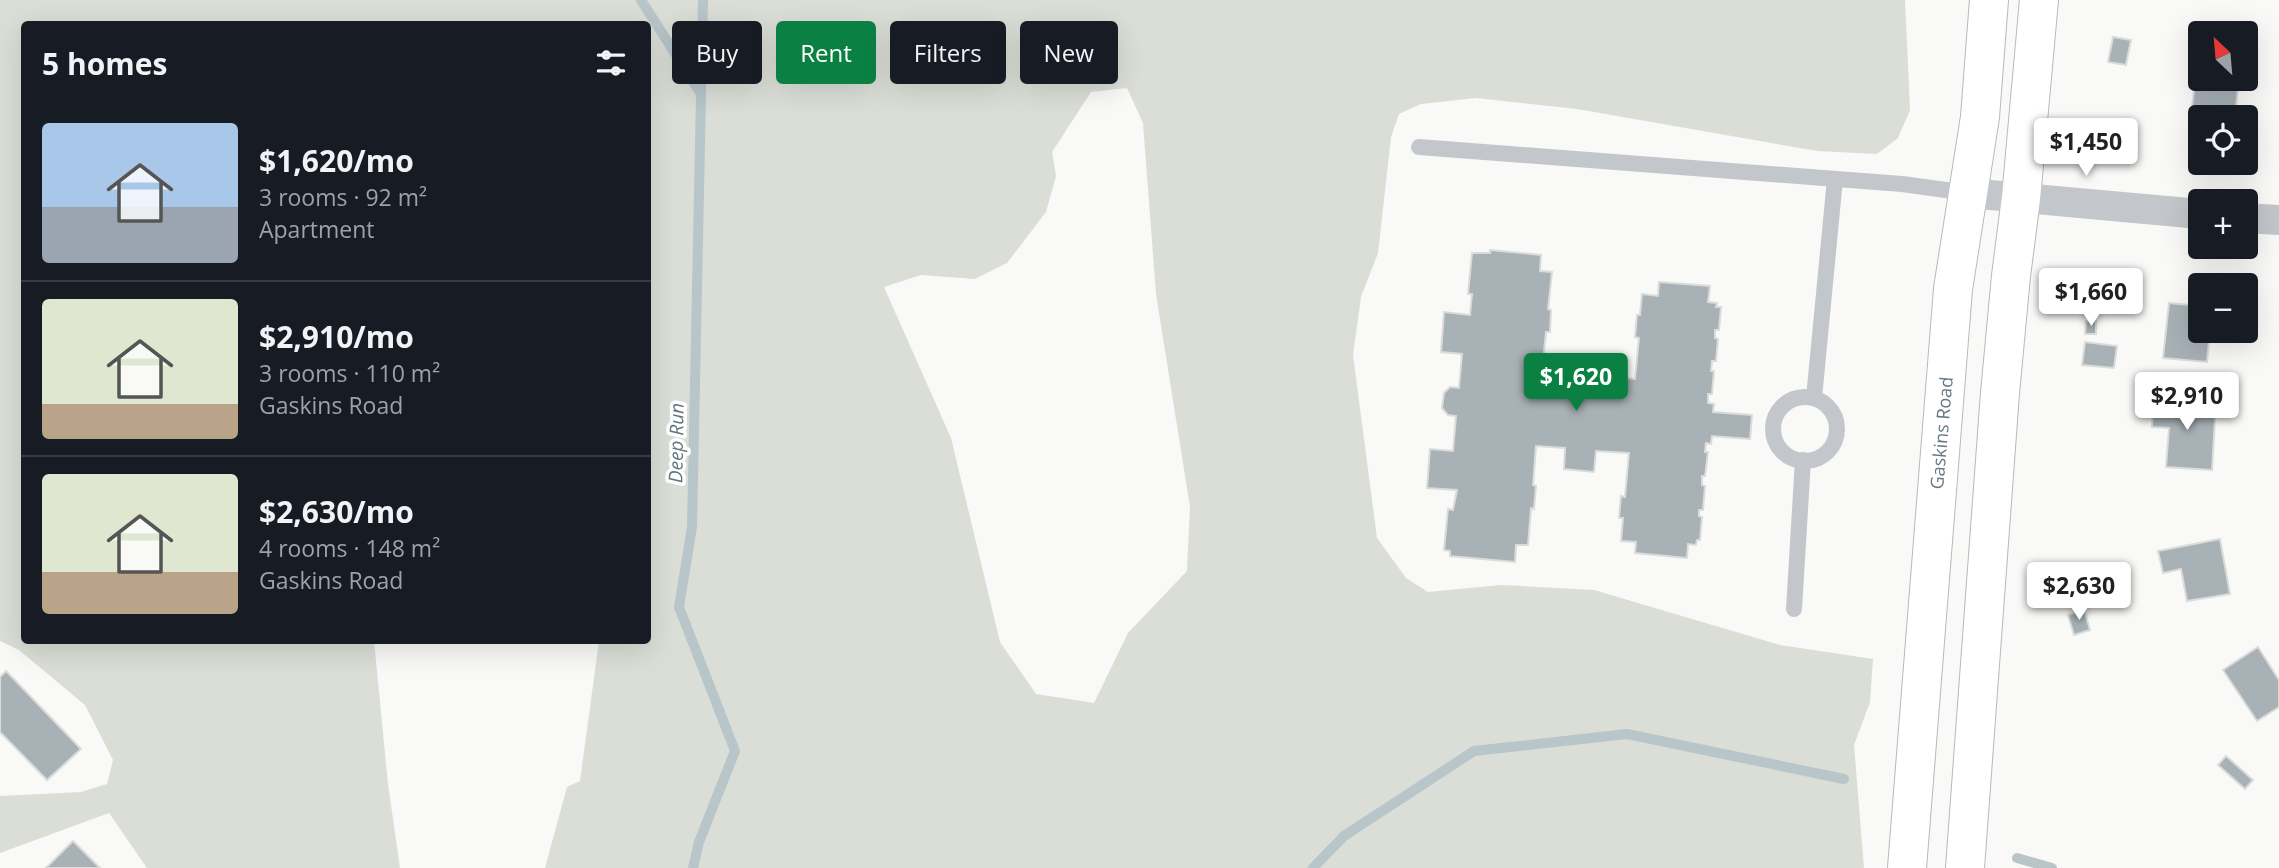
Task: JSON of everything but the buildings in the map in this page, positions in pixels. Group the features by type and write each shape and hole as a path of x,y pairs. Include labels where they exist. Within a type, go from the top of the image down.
{"main road":[{"name":"Gaskins Road","path":"1907,868 1953,289 1980,117 1989,0"},
{"path":"1965,868 2000,393 2039,0"}],"street":[{"path":"1968,193 2188,213"},
{"path":"2258,219 2279,220"}],"lane":[{"path":"1419,147 1902,184 1968,193"},
{"path":"1814,398 1835,179"},
{"path":"1803,396 1824,402 1832,410 1838,430 1829,450 1821,457 1803,460 1790,457 1782,451 1776,442 1773,422 1784,404 1803,396"},
{"path":"1794,609 1803,460"}],"shaded area":[{"path":"0,0 1905,0 1910,110 1898,138 1877,154 1817,151 1577,109 1476,98 1421,104 1399,114 1391,137 1378,253 1361,297 1353,355 1377,538 1406,578 1428,592 1501,585 1594,590 1780,645 1873,659 1870,702 1854,745 1864,868 545,868 567,787 580,781 599,644 651,644 651,21 21,21 21,644 374,644 388,784 400,868 147,868 109,813 0,853 0,796 81,792 107,784 113,760 85,705 19,650 0,641","holes":["1127,88 1143,123 1156,294 1190,507 1187,571 1128,633 1094,703 1036,694 1000,642 951,438 884,287 921,275 975,279 1007,263 1046,212 1056,176 1052,152 1091,92"]}],"waterway":[{"path":"641,0 701,94"},
{"name":"Deep Run","path":"693,868 699,842 735,751 679,607 692,527 703,0"},
{"path":"1313,868 1344,836 1474,751 1627,734 1844,779"},
{"path":"2017,858 2052,868"}]}
